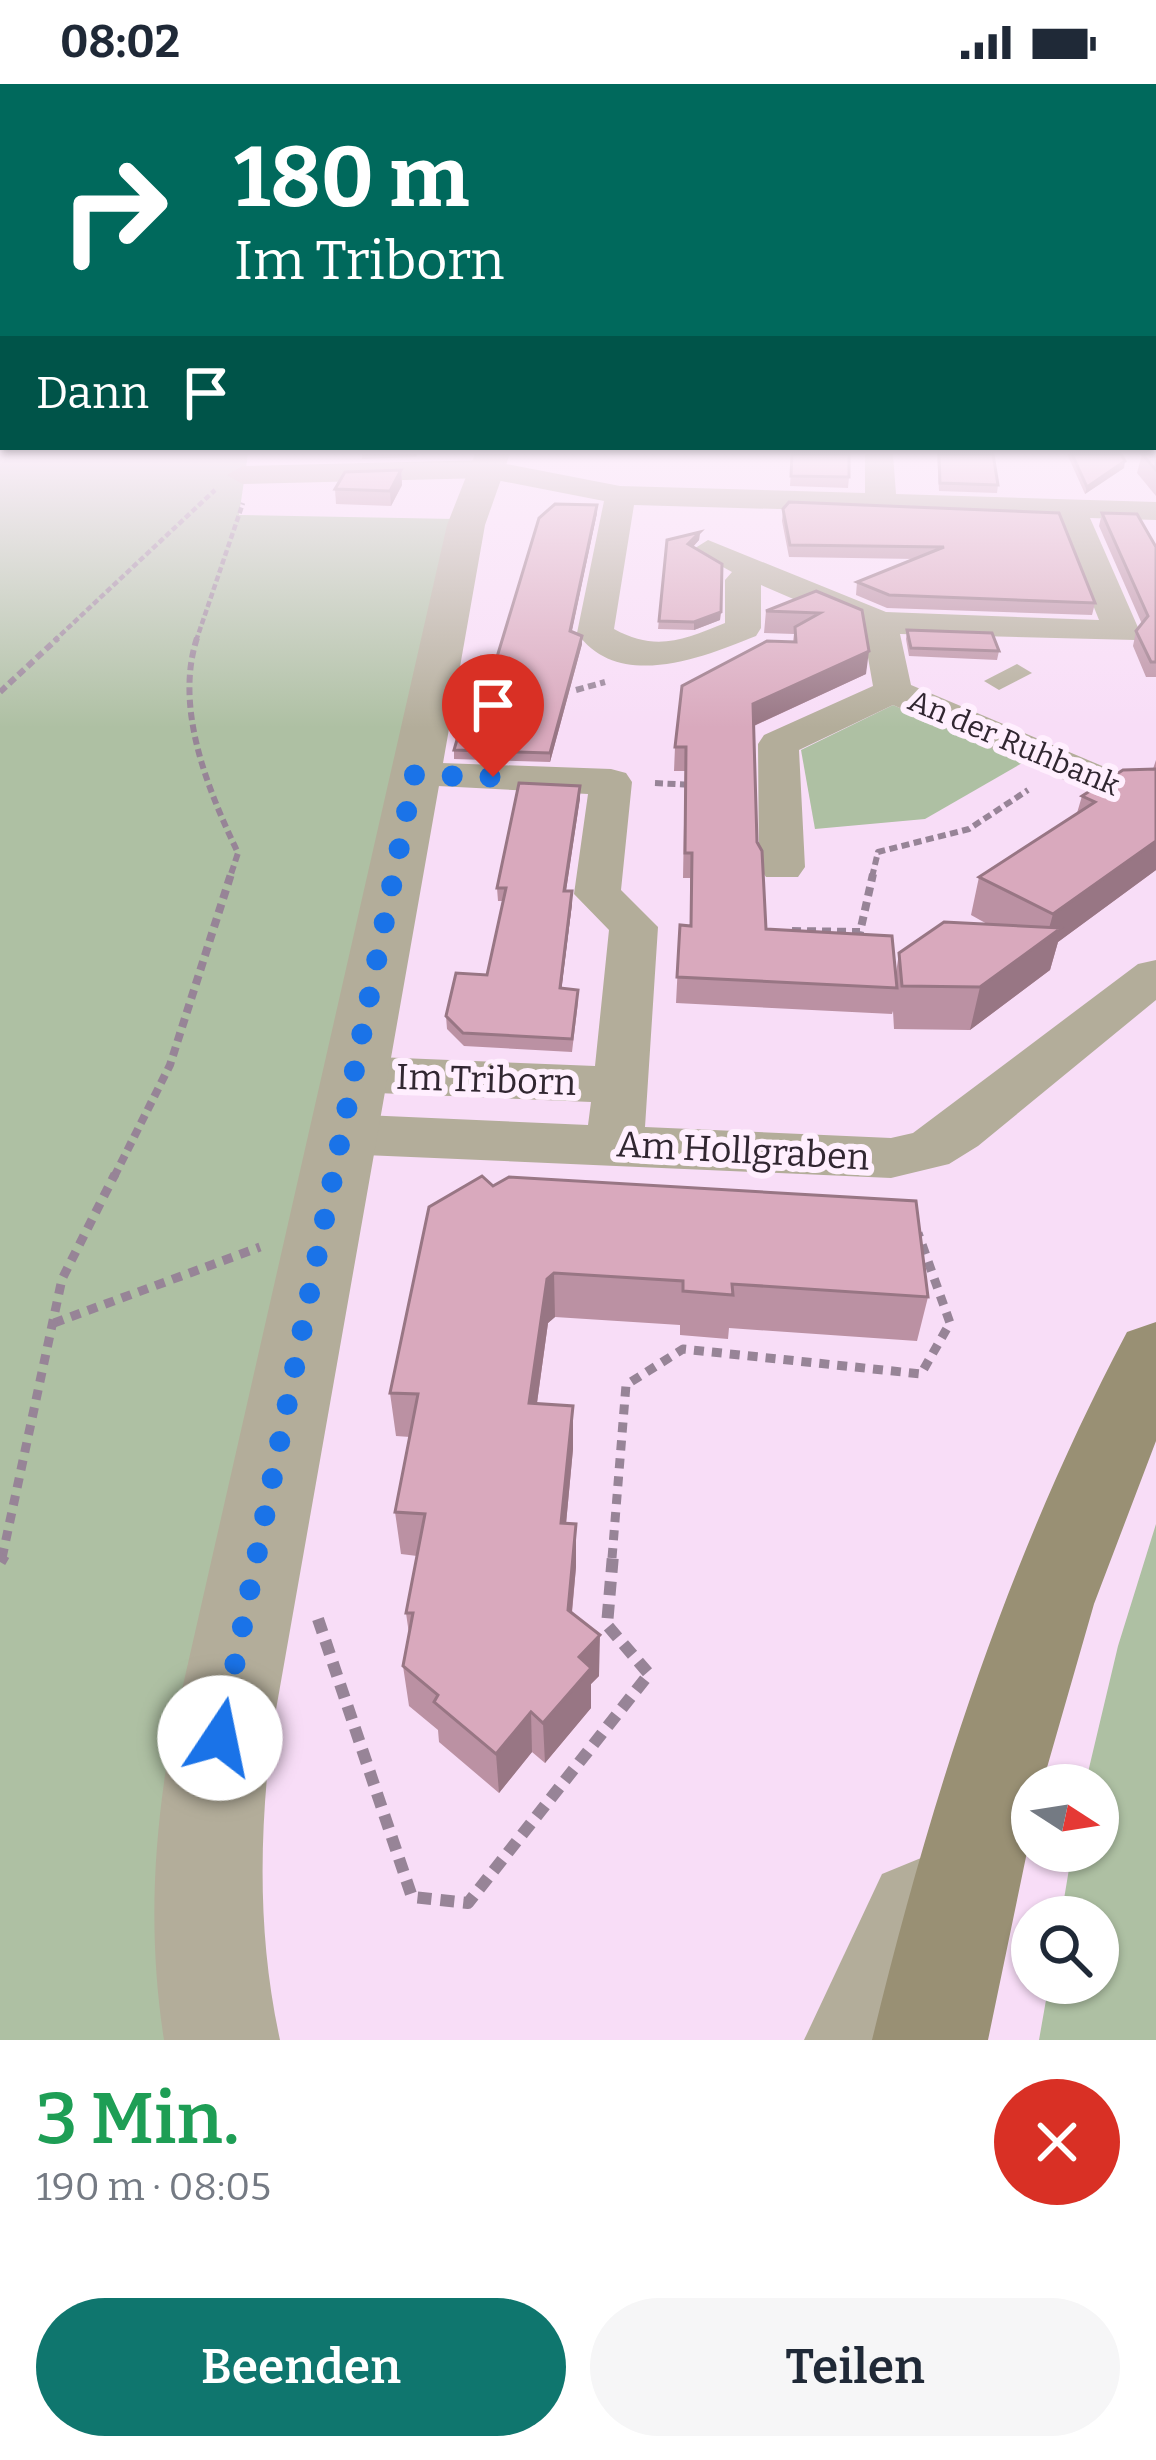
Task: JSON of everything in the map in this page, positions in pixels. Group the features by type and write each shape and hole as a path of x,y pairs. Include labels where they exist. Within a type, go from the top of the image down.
{"main road":[{"path":"930,2040 998,1746 1046,1596 1107,1447 1156,1355"}],"street":[{"path":"222,2040 202,1923 206,1834 339,1144 462,545"},
{"path":"611,545 595,633 630,654 675,656 743,628 742,580 760,572"},
{"path":"708,550 880,622 1122,632 1086,545"},
{"name":"An der Ruhbank","path":"880,622 893,691 1132,794"},
{"path":"782,867 778,744 893,691"},
{"path":"414,775 611,782"},
{"name":"Im Triborn","path":"611,782 597,894 634,927 614,1145"},
{"name":"Am Hollgraben","path":"339,1144 614,1145 891,1158 929,1150 958,1132 1156,975"},
{"name":"Im Triborn","path":"339,1144 620,1085"},
{"path":"862,2040 998,1746"}],"path":[{"path":"0,692 155,545"},
{"path":"0,1562 9,1545 62,1279 170,1065 238,854 201,774 190,660 229,545"},
{"path":"770,930 860,932 878,852 968,829 1064,767"},
{"path":"611,782 779,790"},
{"path":"53,1324 339,1144"},
{"path":"316,1612 412,1897 468,1903 649,1674 607,1625 626,1385 683,1349 921,1374 950,1323 891,1158"}],"green space":[{"path":"0,545 451,545 222,2040 0,2040"},
{"path":"893,705 1024,762 925,819 815,829 801,750"},
{"path":"1156,1524 1156,2040 1039,2040 1045,2004 1119,2004 1119,1896 1064,1896 1068,1872 1119,1872 1119,1764 1090,1764 1118,1646"}],"building":[{"path":"531,545 588,545 570,631 582,636 550,753 454,750 481,657 497,657"},
{"path":"666,545 690,545 722,564 721,612 694,622 659,621"},
{"path":"812,545 1072,545 1095,603 889,595 857,582 944,547"},
{"path":"1116,545 1156,547 1156,662 1151,662 1136,631 1148,616"},
{"path":"816,591 862,610 869,651 753,704 757,842 762,851 766,929 892,936 897,988 677,977 680,925 691,926 692,853 685,853 686,747 675,747 682,686 767,641 796,642 795,627 820,613 766,611"},
{"path":"907,630 992,633 999,651 911,648"},
{"path":"1156,769 1156,841 1053,914 979,877 1095,802 1082,796 1123,770"},
{"path":"519,783 580,786 564,891 572,891 560,988 578,990 572,1039 463,1033 446,1016 456,973 487,975 506,888 497,888"},
{"path":"944,922 1061,928 980,987 902,986 899,953"},
{"path":"482,1176 493,1186 509,1177 916,1201 928,1297 732,1284 733,1295 683,1291 683,1281 554,1273 547,1279 529,1403 573,1406 561,1523 576,1524 568,1610 600,1635 579,1657 591,1668 543,1723 531,1712 496,1754 434,1702 438,1695 403,1666 413,1613 406,1613 425,1514 395,1512 418,1394 390,1393 429,1207"}],"route":[{"path":"220,1738 414,775 493,777"}]}
